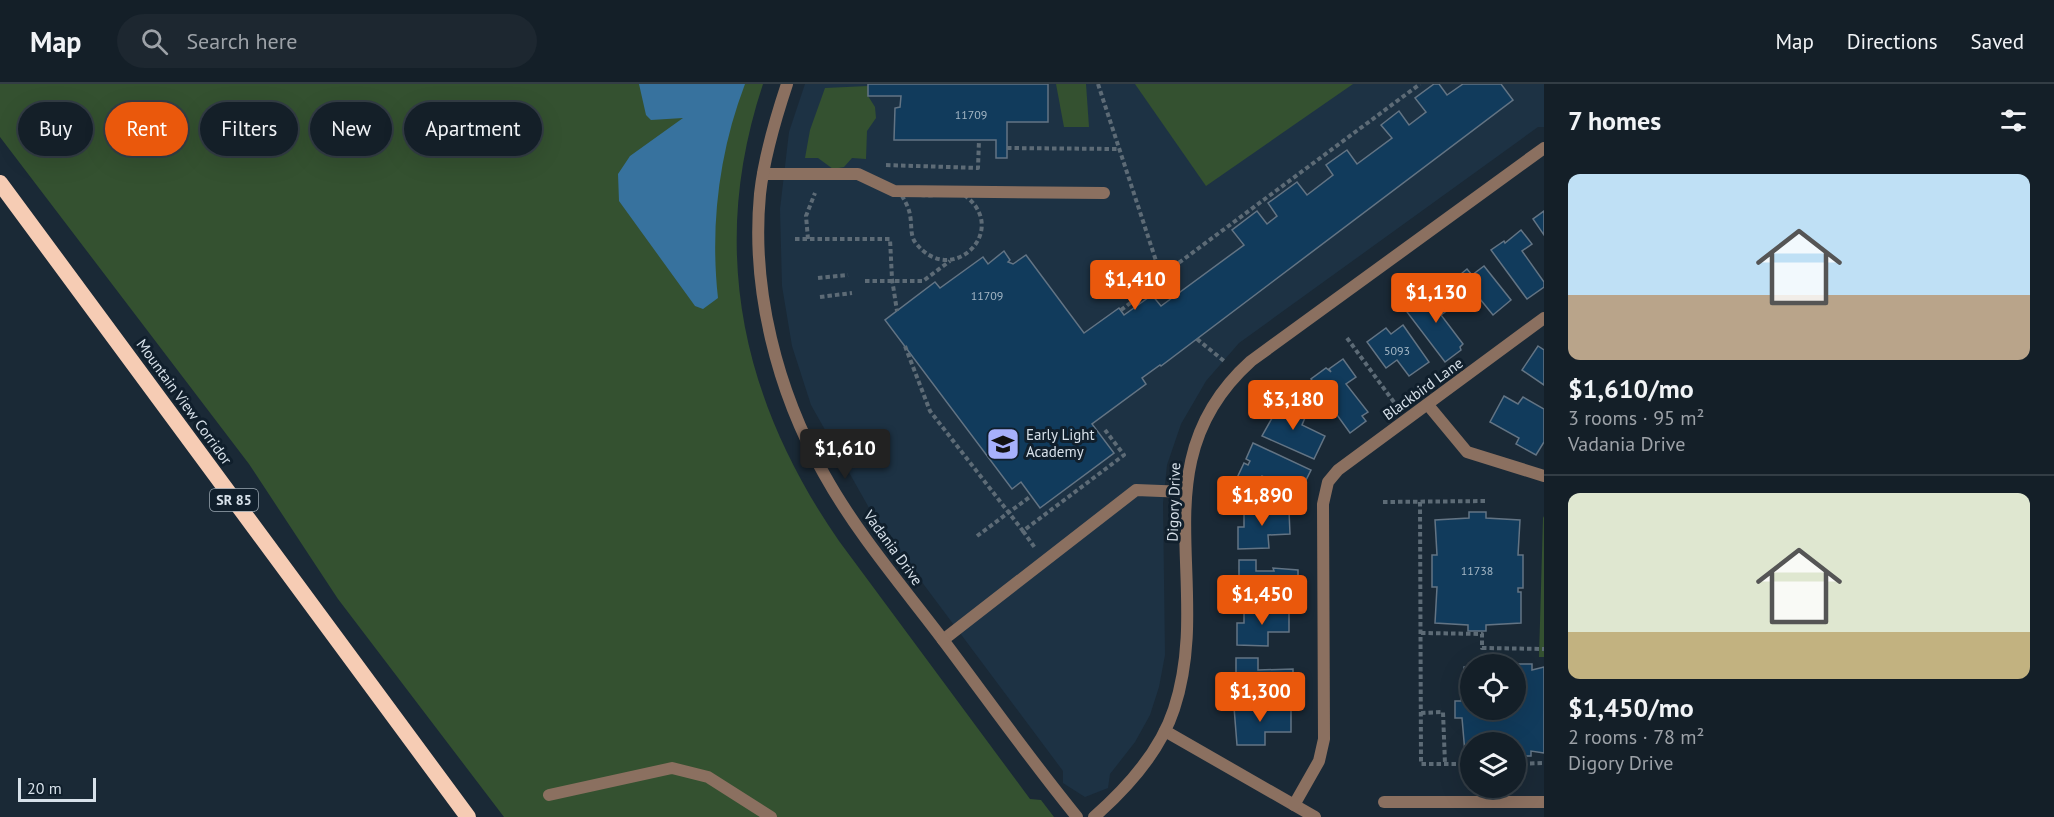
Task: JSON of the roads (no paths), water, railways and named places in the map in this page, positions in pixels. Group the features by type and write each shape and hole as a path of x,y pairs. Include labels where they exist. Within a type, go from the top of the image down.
{"highway":[{"name":"Mountain View Corridor","path":"0,183 468,817"}],"street":[{"name":"Vadania Drive","path":"787,84 763,174 759,217 764,293 776,353 796,417 820,467 842,503 1041,776 1077,817"},
{"name":"Digory Drive","path":"1094,817 1129,783 1165,731 1180,689 1187,642 1186,492 1190,457 1212,406 1238,373 1544,148"},
{"path":"763,174 858,174 894,191 1104,193"},
{"name":"Blackbird Lane","path":"1294,805 1314,771 1324,739 1325,489 1338,470 1544,318"},
{"path":"1428,405 1467,452 1544,476"},
{"path":"943,640 1136,490 1186,492"},
{"path":"1165,731 1315,817"},
{"path":"549,795 672,768 708,777 771,817"},
{"path":"1384,802 1544,802"}],"water":[{"path":"639,84 745,84 729,136 719,190 715,244 718,298 703,309 695,306 619,201 618,174 630,156 683,118 651,120 646,115"}],"place":[{"name":"Early Light Academy","path":"1003,444"}]}
